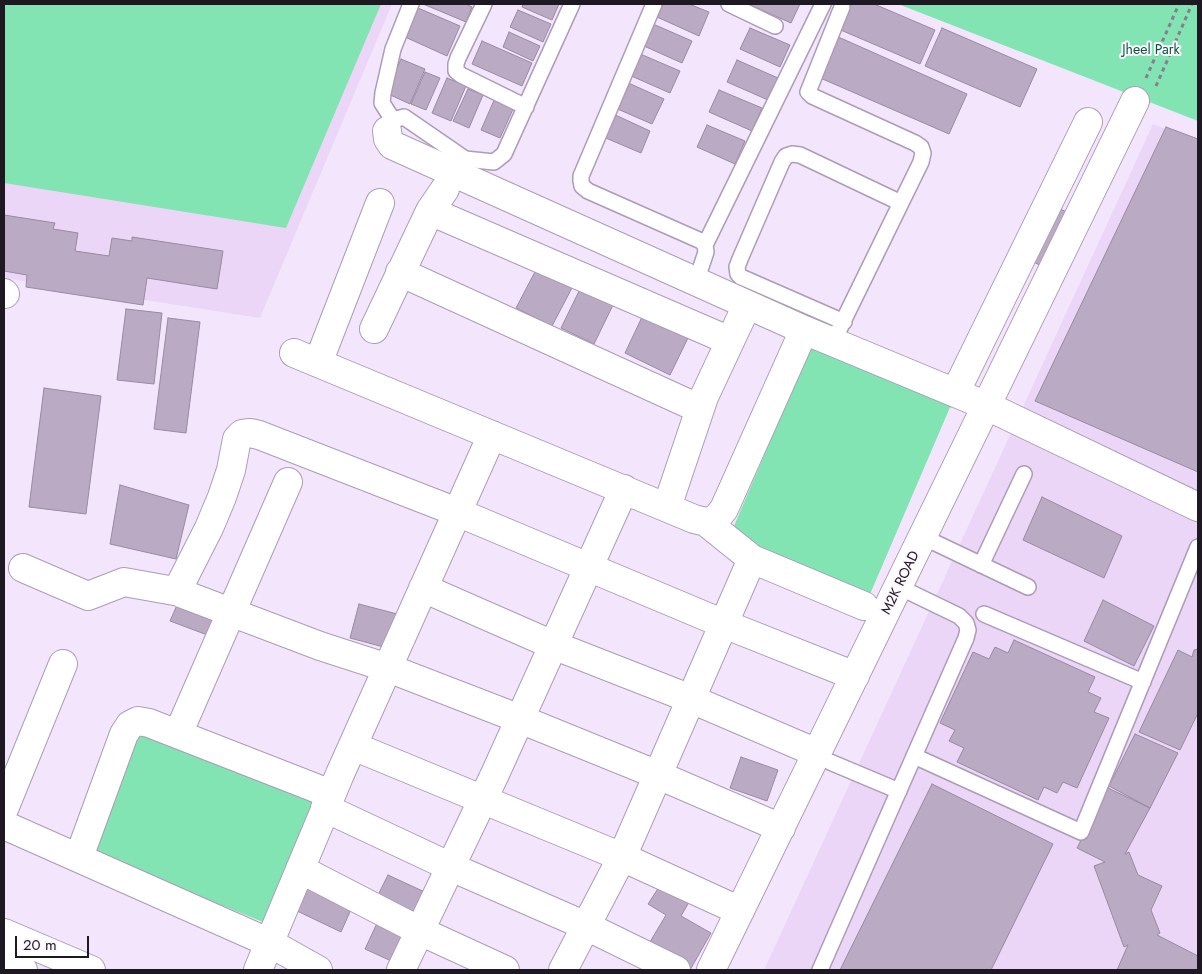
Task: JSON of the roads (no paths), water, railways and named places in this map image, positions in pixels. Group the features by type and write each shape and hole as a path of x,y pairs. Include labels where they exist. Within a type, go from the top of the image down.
{"street":[{"name":"M2K ROAD","path":"711,970 780,828 824,758 855,676 1138,94"},
{"path":"955,393 1088,122"},
{"path":"390,126 388,139 392,145 804,330 839,332 955,393 987,406 1198,507"},
{"path":"374,329 430,211 445,189"},
{"path":"380,203 306,358 706,522 752,559 864,606"},
{"path":"430,211 730,341"},
{"path":"400,272 700,409"},
{"path":"667,507 700,409 747,305"},
{"path":"706,522 716,519 724,509 804,330"},
{"path":"180,592 180,585 222,497 231,470 234,445 242,434 250,433 457,512 588,568 855,676"},
{"path":"258,970 328,801 492,435"},
{"path":"178,734 288,482"},
{"path":"401,970 483,800 624,490"},
{"path":"564,970 622,857 752,559"},
{"path":"22,568 88,596 124,582 180,592 320,646 388,668 520,719 658,775 780,828"},
{"path":"423,588 553,645 691,699 824,758"},
{"path":"4,809 64,664"},
{"path":"79,857 124,734 130,725 138,721 150,723 328,801 451,867 586,926 676,970"},
{"path":"353,746 622,857 740,911"},
{"path":"4,825 270,943 318,970"},
{"path":"300,868 420,931 505,970"},
{"path":"4,933 90,970"}],"lane":[{"path":"411,4 393,49 383,93 382,103 390,126 404,117 465,159 494,162 504,154 572,4"},
{"path":"484,4 458,58 456,71 526,107"},
{"path":"654,4 580,182 588,191 701,241 705,245"},
{"path":"729,4 775,26"},
{"path":"696,282 705,258 705,245 823,4"},
{"path":"842,7 808,92 812,96 921,147 924,154 921,162 901,204 839,332 738,274 737,267 740,259 786,156 792,154 800,155 901,204"},
{"path":"981,565 1024,474"},
{"path":"923,537 1028,587"},
{"path":"914,756 1081,832 1198,547"},
{"path":"820,970 968,630 966,623 959,616 898,587"},
{"path":"984,614 1142,682"},
{"path":"824,758 899,791"}],"park label":[{"name":"Jheel Park","path":"1151,51"}]}
